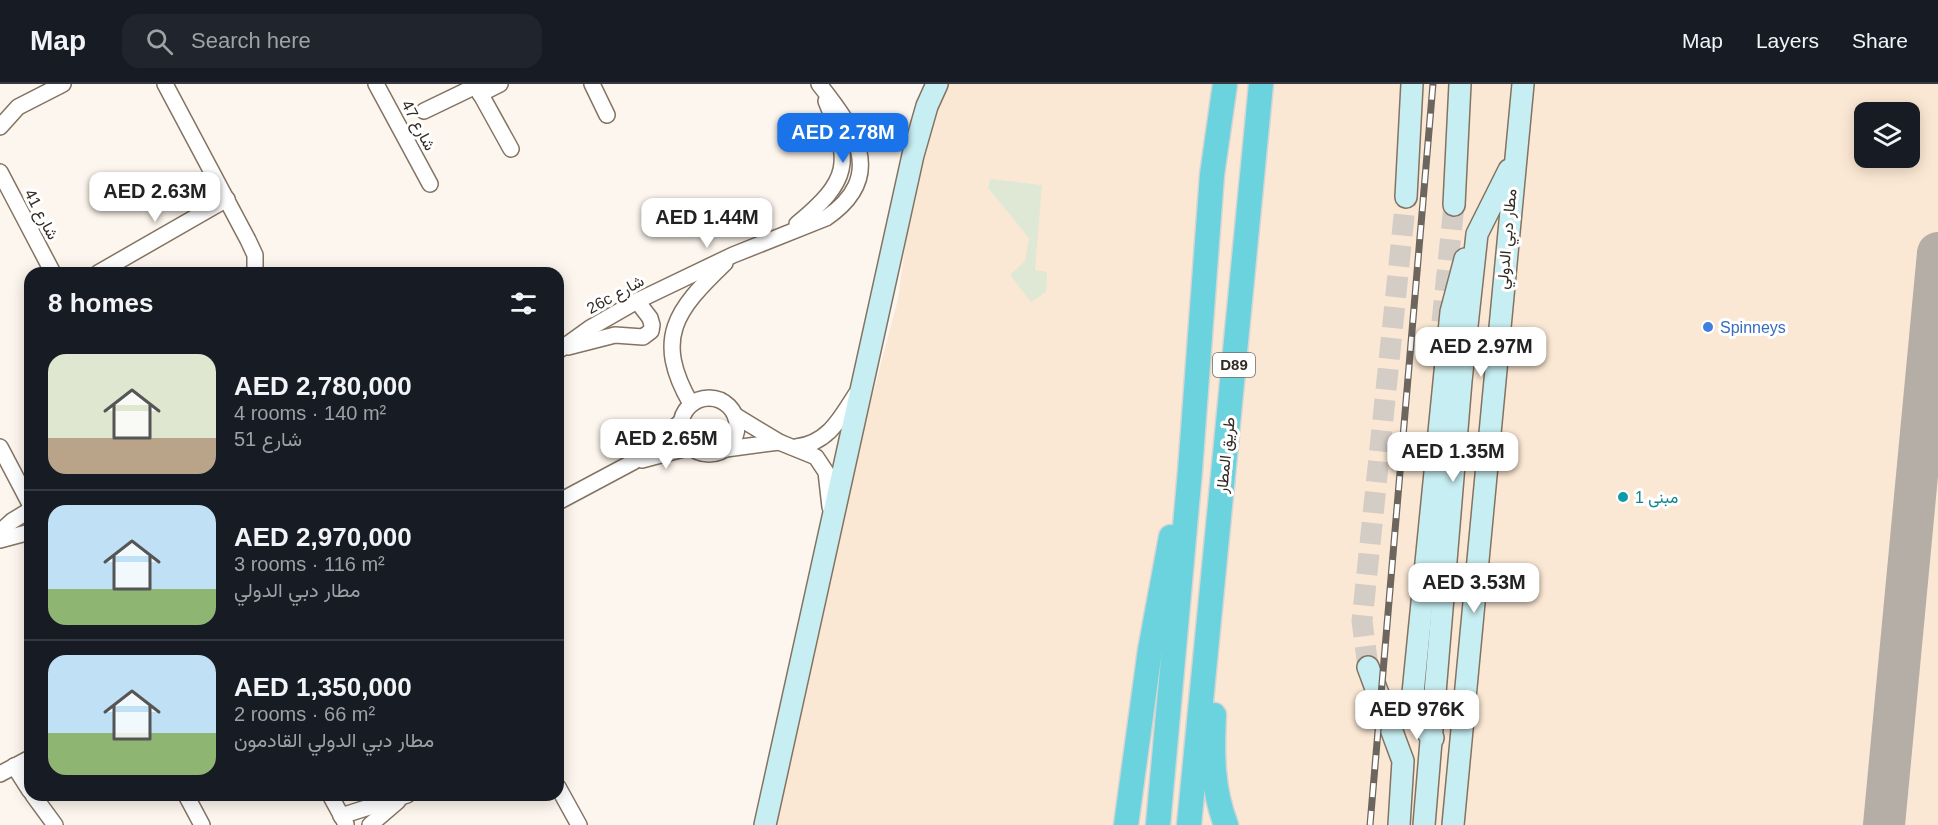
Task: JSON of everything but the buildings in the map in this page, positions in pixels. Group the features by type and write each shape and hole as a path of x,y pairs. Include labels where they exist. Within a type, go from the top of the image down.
{"highway":[{"name":"طريق المطار","path":"1158,825 1190,471 1212,175 1225,84"},
{"name":"طريق المطار","path":"1189,825 1207,615 1261,84"},
{"path":"1126,825 1160,590 1190,471"},
{"path":"1207,615 1215,655 1213,772 1217,800 1226,825"}],"main road":[{"path":"765,825 831,517 913,155 937,84"},
{"path":"1406,197 1412,84"},
{"path":"1454,205 1460,84"},
{"name":"مطار دبي الدولي","path":"1453,825 1513,163 1523,84"},
{"path":"1432,738 1422,728 1417,717 1414,705 1414,681 1451,312 1462,267 1492,200 1513,163"},
{"path":"1424,825 1445,596 1461,381 1477,234"},
{"path":"1445,596 1469,646"},
{"path":"1399,825 1404,774 1408,663"},
{"path":"1368,667 1400,749 1404,774"}],"street":[{"path":"0,127 18,107 63,84"},
{"path":"165,84 255,255 255,267"},
{"name":"شارع 47","path":"376,84 430,184"},
{"path":"424,111 477,88 500,84"},
{"path":"592,84 607,115"},
{"name":"26c شارع","path":"564,347 583,332 637,301 791,230 832,192 842,165 840,135 819,84"},
{"path":"477,88 511,149"},
{"name":"شارع 41","path":"0,172 50,267"},
{"path":"108,267 227,199"},
{"path":"691,404 675,371 672,357 674,329 679,316 694,293 733,255"},
{"path":"564,348 615,335 643,338 648,335 652,325 650,318 637,301"},
{"path":"796,447 813,443 827,435 861,387"},
{"path":"564,499 633,462 682,421 691,404 708,398 725,402 736,416 779,442 816,457 826,471 831,517"},
{"path":"726,449 735,438 736,416"},
{"path":"682,421 684,438 691,447 710,454 726,449 779,442"},
{"path":"0,447 24,493"},
{"path":"633,462 691,447"},
{"path":"0,532 24,514"},
{"path":"0,540 24,534"},
{"path":"0,774 24,761"},
{"path":"14,766 24,782"},
{"path":"564,798 579,825"},
{"path":"38,801 52,820"},
{"path":"46,801 52,820"},
{"path":"189,801 202,825"},
{"path":"333,801 344,821 394,801"},
{"path":"370,825 399,801"}],"shaded area":[{"path":"947,84 1938,84 1938,825 775,825 853,469 898,299 910,209 930,127"}],"green space":[{"path":"990,179 1042,185 1035,270 1047,272 1046,292 1031,302 1010,275 1025,261 1029,238 988,188"}],"taxiway":[{"path":"1884,825 1938,253"}],"tunnel":[{"path":"1368,667 1362,621 1406,197"},
{"path":"1442,322 1454,205"}],"railway":[{"path":"1370,825 1433,84"}],"place":[{"name":"Spinneys","path":"1708,327"},
{"name":"مبنى 1","path":"1623,497"}]}
